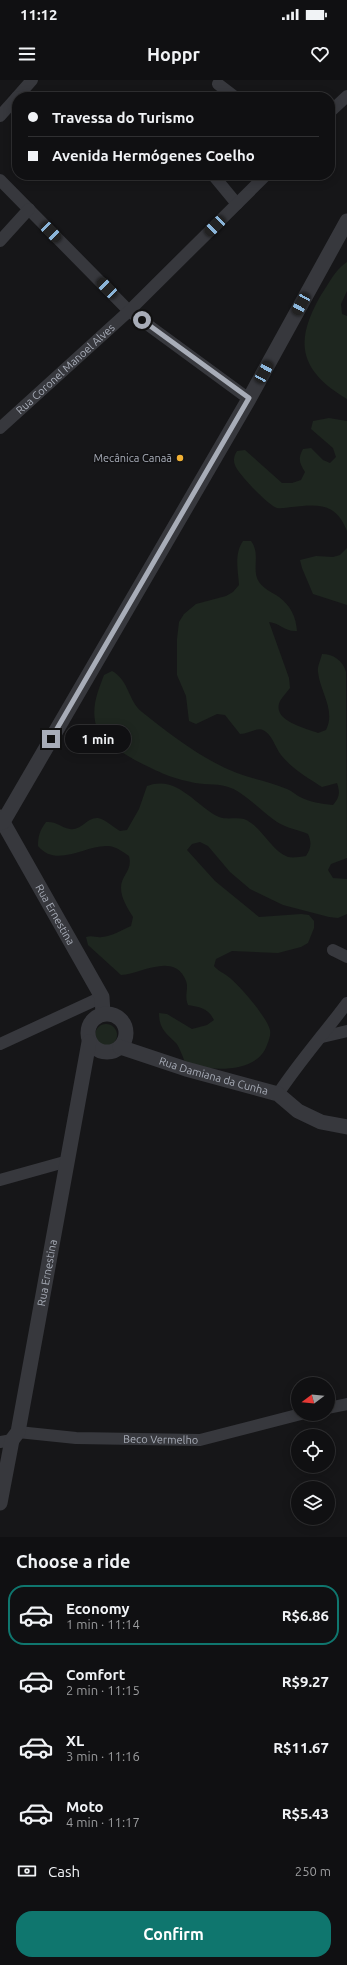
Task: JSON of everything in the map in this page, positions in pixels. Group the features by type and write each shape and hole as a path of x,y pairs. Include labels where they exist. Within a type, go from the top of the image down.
{"street":[{"path":"21,92 32,80"},
{"path":"218,84 228,92"},
{"path":"335,107 347,96"},
{"path":"0,116 12,103"},
{"path":"0,180 129,311 249,398"},
{"path":"217,180 237,204"},
{"name":"Rua Coronel Manoel Alves","path":"0,428 129,311 261,180"},
{"path":"0,241 29,209"},
{"path":"1,821 249,398 347,221"},
{"name":"Rua Ernestina","path":"1,821 102,997 103,1014"},
{"path":"333,950 347,957"},
{"path":"0,1044 102,997"},
{"path":"278,1094 294,1070 322,1037 347,1003"},
{"path":"103,1014 119,1016 126,1026 126,1038 120,1048 109,1052 98,1050 89,1042 87,1031 90,1021 103,1014"},
{"path":"322,1037 347,1031"},
{"name":"Rua Ernestina","path":"0,1503 10,1438 68,1161 89,1042"},
{"name":"Rua Damiana da Cunha","path":"120,1048 186,1069 278,1094 304,1114 321,1122 347,1127"},
{"path":"0,1180 68,1161"},
{"path":"335,1407 347,1404"},
{"name":"Beco Vermelho","path":"10,1438 200,1440 291,1417"}],"shaded area":[{"path":"347,262 347,291 341,304 342,314 347,316 347,399 331,388 319,377 311,366 306,354 305,341 307,327 312,312 321,295 336,273"},
{"path":"329,418 347,421 347,531 338,515 326,507 310,506 277,508 273,506 247,482 237,469 234,461 237,451 245,450 282,483 292,483 301,480 305,472 301,466 300,460 300,455 303,449 311,448 323,460 330,463 336,457 333,448 311,429 313,421"},
{"path":"243,541 251,541 254,546 256,572 259,582 287,604 295,621 297,631 289,630 269,622 289,678 290,688 280,701 280,714 291,723 305,729 318,733 326,730 329,723 329,715 318,670 322,654 334,657 340,661 345,668 347,858 331,864 328,870 333,878 347,879 347,914 338,918 329,917 283,905 250,889 230,872 208,846 200,842 192,844 187,850 215,881 259,917 301,914 309,915 314,921 314,928 308,943 301,947 278,953 232,951 216,959 214,966 231,979 251,1000 268,1024 270,1030 267,1045 262,1054 254,1061 244,1066 220,1069 186,1064 176,1043 166,1033 160,1023 159,1013 167,1014 192,1029 207,1025 214,1020 209,1013 200,1007 188,1005 186,998 187,984 181,972 174,967 156,966 121,975 88,945 86,937 106,936 117,933 131,926 133,917 123,899 121,892 123,880 129,866 129,856 112,846 98,847 62,856 53,855 45,852 38,846 38,842 42,828 46,822 53,822 70,829 74,829 94,818 98,818 104,820 120,831 127,830 139,809 147,786 158,783 168,784 186,793 219,817 241,818 250,822 276,849 288,857 306,856 310,845 308,834 284,826 277,822 243,795 227,786 195,783 175,778 139,762 107,741 100,733 96,725 94,712 96,699 104,675 112,671 122,680 137,707 142,712 200,754 224,768 289,790 304,799 333,805 339,794 337,783 322,787 300,772 285,760 269,734 263,730 258,729 240,734 225,715 217,714 196,724 189,721 186,696 177,675 177,639 179,622 184,614 196,604 226,596 233,592 239,585 237,568 238,551"},
{"path":"347,548 347,605 313,594 300,560 316,556 333,557 340,555"},
{"path":"106,1024 110,1025 116,1031 116,1039 110,1045 106,1046 102,1045 96,1039 95,1035 96,1031 102,1025"}],"place":[{"name":"Mecânica Canaã","path":"180,458"}],"route":[{"path":"51,739 249,398 142,320"}]}
